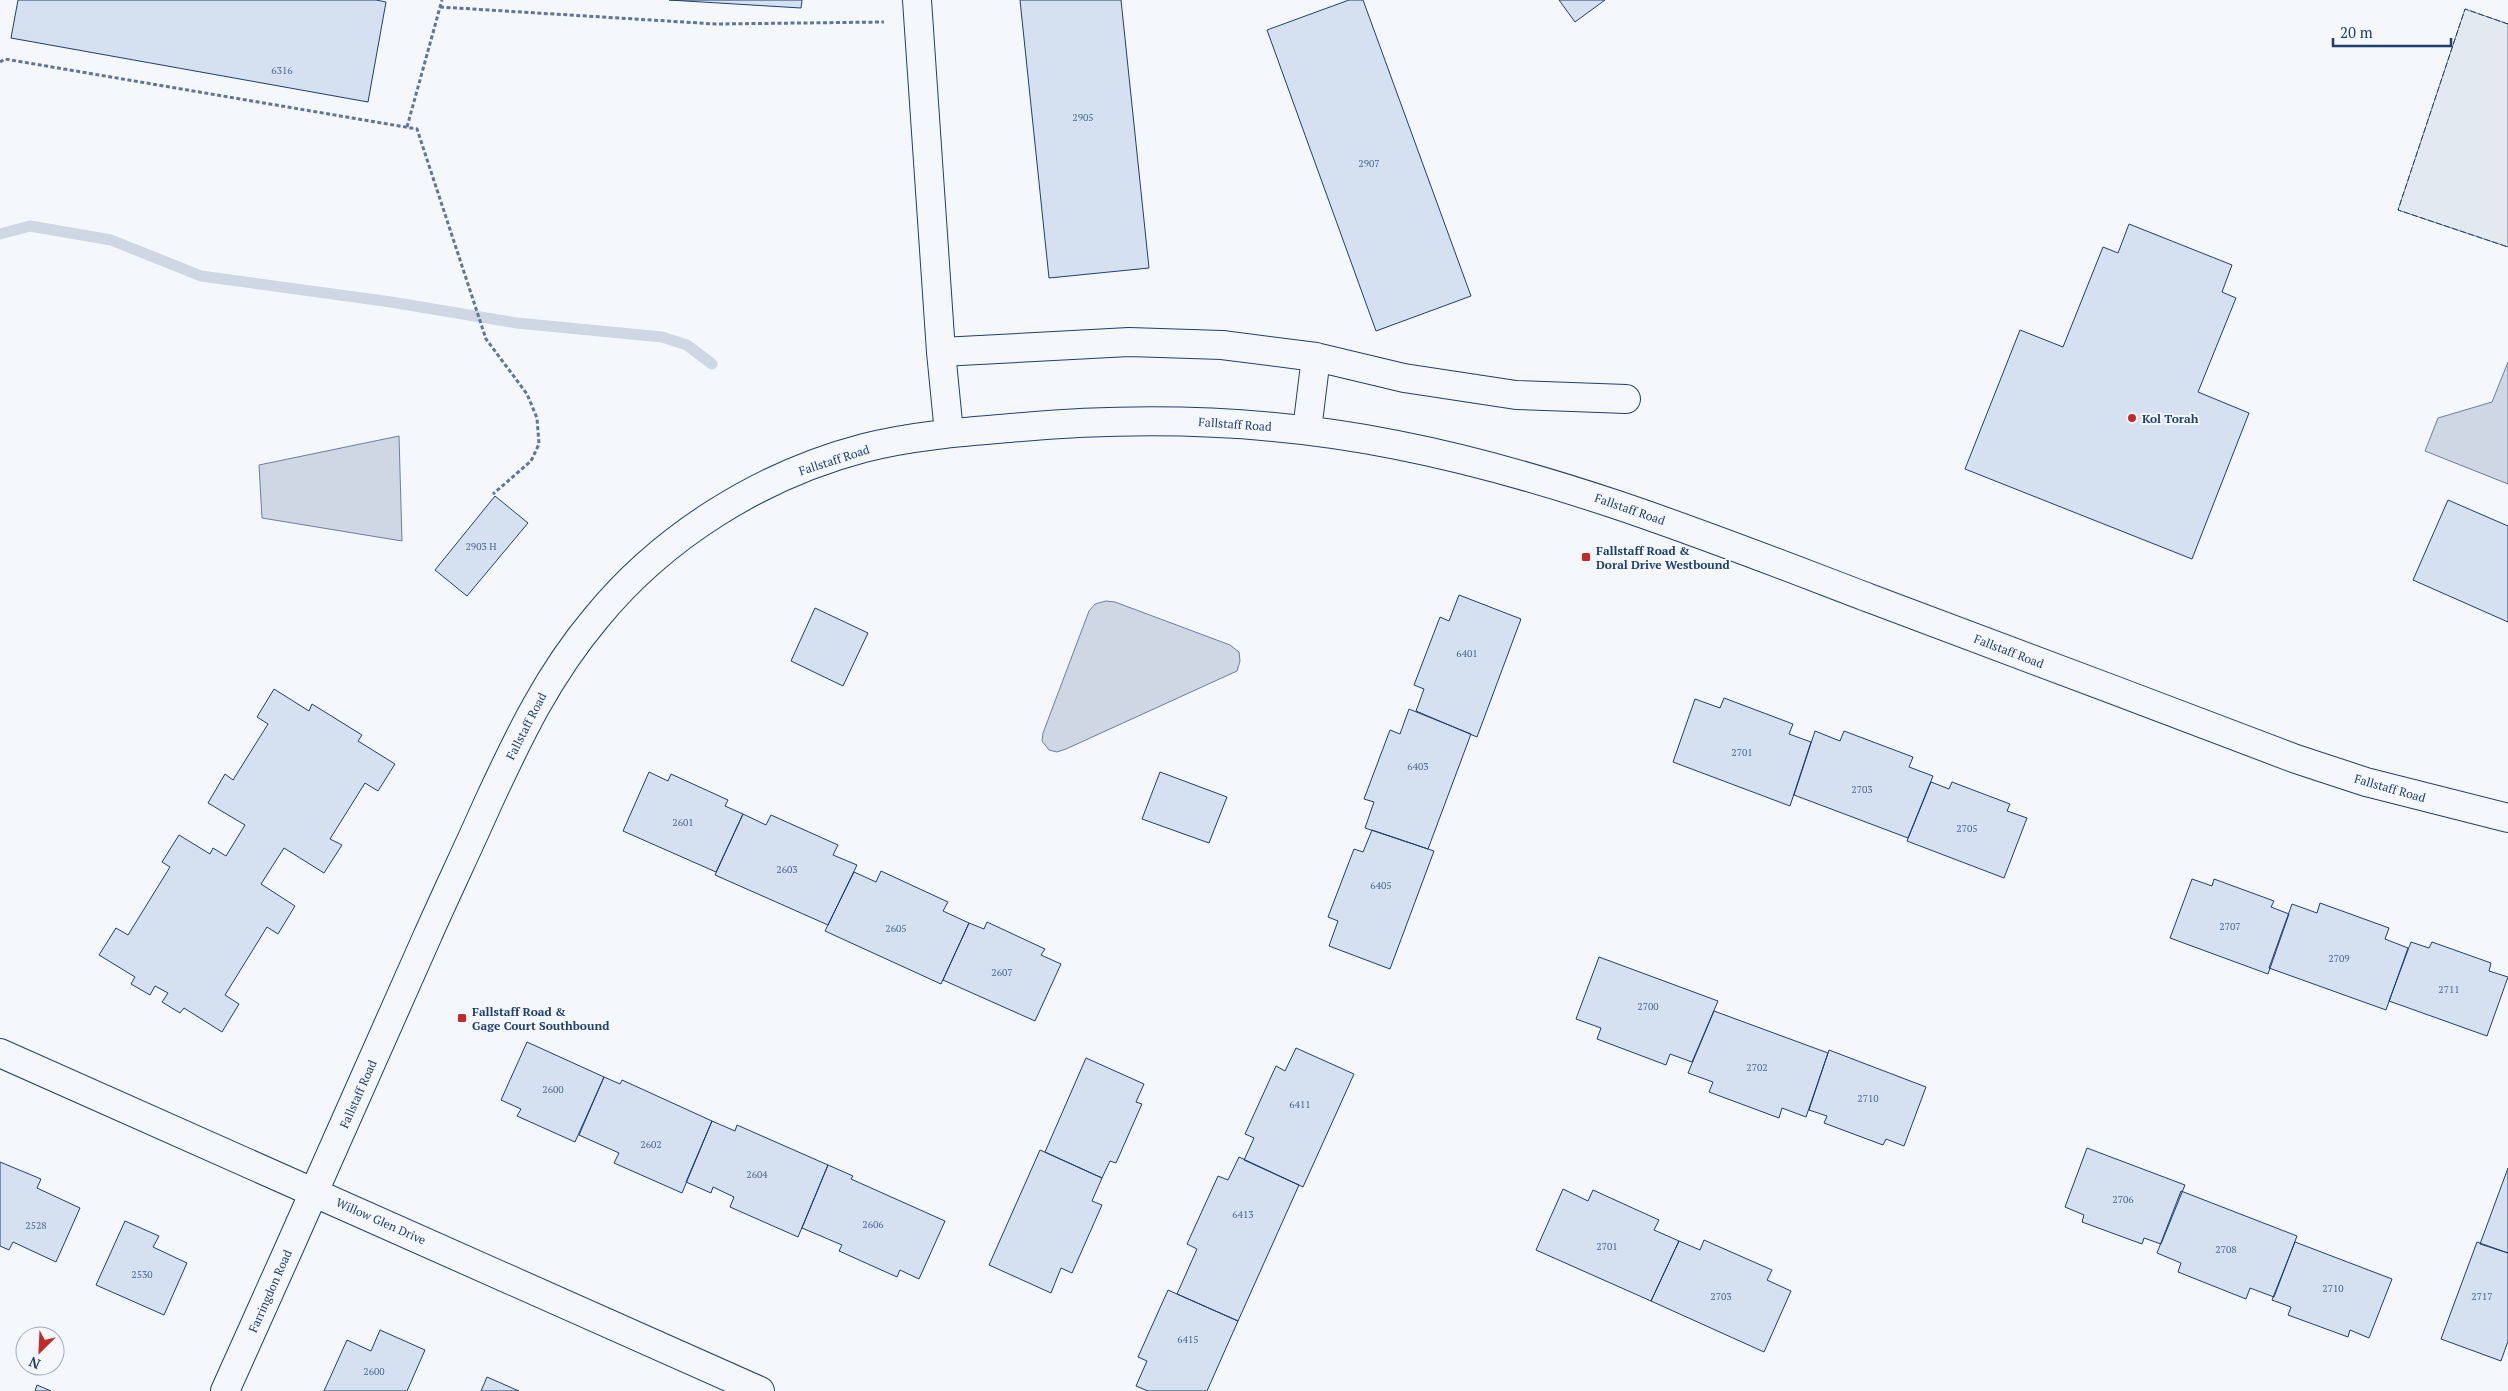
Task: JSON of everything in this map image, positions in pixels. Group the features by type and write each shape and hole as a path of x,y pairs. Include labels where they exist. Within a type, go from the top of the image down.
{"street":[{"path":"917,11 941,352 949,433"},
{"path":"941,352 1130,342 1222,345 1316,357 1404,378 1516,396 1626,399"},
{"path":"1307,430 1316,357"},
{"name":"Fallstaff Road","path":"314,1192 452,881 522,730 546,685 600,612 633,578 667,548 708,517 755,490 804,469 864,448 949,433 1065,423 1148,420 1224,423 1307,430 1396,444 1475,462 1610,502 2296,759 2366,782 2508,818"},
{"name":"Willow Glen Drive","path":"0,1053 760,1391"},
{"name":"Farringdon Road","path":"225,1391 314,1192"}],"path":[{"path":"408,127 442,0"},
{"path":"440,7 716,24 917,11"},
{"path":"0,62 5,59 416,129 472,292 486,339 527,394 537,418 539,444 530,461 493,494"}],"shaded area":[{"path":"2465,9 2508,24 2508,247 2398,210"},
{"path":"2508,362 2508,484 2425,451 2438,418 2492,402"},
{"path":"399,436 402,541 262,518 259,465"},
{"path":"1106,601 1115,602 1230,645 1239,652 1240,661 1237,671 1066,749 1057,752 1049,750 1042,741 1043,733 1089,611 1095,604"}],"building":[{"path":"18,0 376,0 386,2 368,102 11,38"},
{"path":"669,0 802,0 801,8"},
{"path":"1020,0 1121,0 1149,268 1049,278"},
{"path":"1349,0 1363,0 1471,296 1376,331 1267,30"},
{"path":"1559,0 1605,0 1575,22"},
{"path":"2129,224 2232,265 2222,292 2236,298 2198,392 2249,413 2192,559 1965,469 2020,330 2063,347 2103,247 2118,253"},
{"path":"495,496 528,523 467,596 435,570"},
{"path":"2448,500 2508,526 2508,622 2413,580"},
{"path":"1459,595 1521,619 1477,737 1416,711 1424,689 1414,685 1440,617 1449,621"},
{"path":"815,608 868,633 843,686 791,661"},
{"path":"274,689 309,711 312,704 362,735 358,741 395,764 378,791 365,783 330,839 342,845 324,873 284,848 261,884 295,906 278,934 267,927 225,995 239,1004 222,1032 184,1008 180,1013 162,1002 168,993 155,986 150,995 131,984 135,977 99,955 116,928 128,935 170,867 162,862 179,835 210,854 213,848 226,856 245,825 208,803 225,774 233,780 268,724 257,717"},
{"path":"1724,698 1793,724 1789,734 1811,742 1790,806 1673,762 1695,699 1720,708"},
{"path":"1409,709 1471,734 1428,849 1365,828 1374,802 1364,799 1390,730 1400,734"},
{"path":"1815,731 1840,741 1844,731 1913,757 1909,767 1933,776 1908,838 1794,795"},
{"path":"649,772 668,781 671,774 728,800 725,806 743,814 716,872 623,831"},
{"path":"1160,772 1227,797 1209,843 1142,819"},
{"path":"1931,782 1949,789 1952,782 2010,804 2007,811 2027,818 2004,878 1907,841"},
{"path":"743,814 766,825 771,815 838,845 833,855 857,865 828,925 715,875"},
{"path":"1372,830 1434,851 1390,969 1329,946 1338,921 1328,917 1354,849 1363,852"},
{"path":"881,871 948,902 943,911 969,923 941,984 825,931 854,872 876,882"},
{"path":"2192,879 2212,886 2214,879 2274,901 2271,907 2289,914 2268,974 2170,938"},
{"path":"2320,903 2389,928 2385,939 2408,948 2386,1010 2269,968 2292,904 2317,913"},
{"path":"987,922 1045,949 1041,955 1061,964 1035,1021 943,980 969,923 984,929"},
{"path":"2411,942 2429,948 2432,942 2491,963 2489,971 2508,977 2487,1036 2389,1001"},
{"path":"1599,957 1718,1001 1692,1062 1670,1054 1666,1065 1597,1039 1601,1028 1576,1019"},
{"path":"1714,1011 1828,1053 1806,1117 1782,1108 1779,1118 1709,1092 1713,1082 1688,1073"},
{"path":"527,1042 604,1077 575,1142 517,1116 521,1109 501,1100"},
{"path":"1296,1048 1354,1074 1303,1187 1244,1160 1254,1138 1245,1134 1276,1066 1285,1071"},
{"path":"1829,1050 1926,1087 1904,1146 1886,1139 1883,1145 1824,1123 1827,1116 1809,1110"},
{"path":"1086,1058 1144,1084 1136,1102 1142,1104 1116,1163 1110,1161 1102,1178 1045,1152"},
{"path":"604,1077 620,1084 622,1080 712,1121 682,1193 614,1163 619,1153 579,1135"},
{"path":"712,1121 735,1131 737,1125 828,1165 798,1237 730,1207 734,1197 713,1187 711,1193 686,1182"},
{"path":"2087,1148 2185,1185 2161,1244 2144,1238 2142,1244 2082,1222 2084,1215 2065,1207"},
{"path":"1040,1150 1102,1178 1092,1201 1102,1205 1072,1273 1061,1268 1051,1293 989,1265"},
{"path":"1239,1157 1299,1185 1238,1321 1177,1294 1197,1249 1187,1244 1218,1176 1228,1180"},
{"path":"0,1162 41,1179 37,1188 80,1208 56,1262 13,1242 9,1250 0,1246"},
{"path":"828,1165 853,1176 851,1179 945,1221 919,1279 900,1270 897,1277 839,1251 842,1245 802,1228"},
{"path":"2508,1168 2508,1253 2480,1244"},
{"path":"1563,1189 1588,1201 1593,1190 1659,1220 1654,1230 1679,1241 1651,1301 1536,1250"},
{"path":"2181,1191 2297,1236 2274,1297 2250,1288 2246,1299 2178,1272 2181,1263 2157,1253"},
{"path":"125,1221 159,1236 153,1247 187,1263 164,1315 96,1285"},
{"path":"1704,1240 1772,1270 1767,1280 1791,1291 1764,1352 1651,1301 1679,1241 1700,1250"},
{"path":"2295,1242 2392,1279 2369,1338 2350,1330 2348,1337 2288,1315 2291,1307 2272,1300"},
{"path":"2477,1242 2508,1253 2508,1341 2501,1361 2441,1339"},
{"path":"1168,1290 1238,1321 1207,1391 1148,1391 1136,1386 1147,1361 1138,1357"},
{"path":"380,1330 425,1350 407,1391 324,1391 347,1340 371,1351"},
{"path":"487,1377 519,1391 481,1391"},
{"path":"37,1385 51,1391 35,1391"}],"waterway":[{"path":"0,234 30,226 111,240 201,276 391,302 517,323 662,337 687,345 712,364"}],"fence":[{"path":"2508,24 2465,9 2398,210 2508,247"}],"place":[{"name":"Kol Torah","path":"2132,418"},
{"name":"Fallstaff Road & Doral Drive Westbound","path":"1586,557"},
{"name":"Fallstaff Road & Gage Court Southbound","path":"462,1018"}]}
